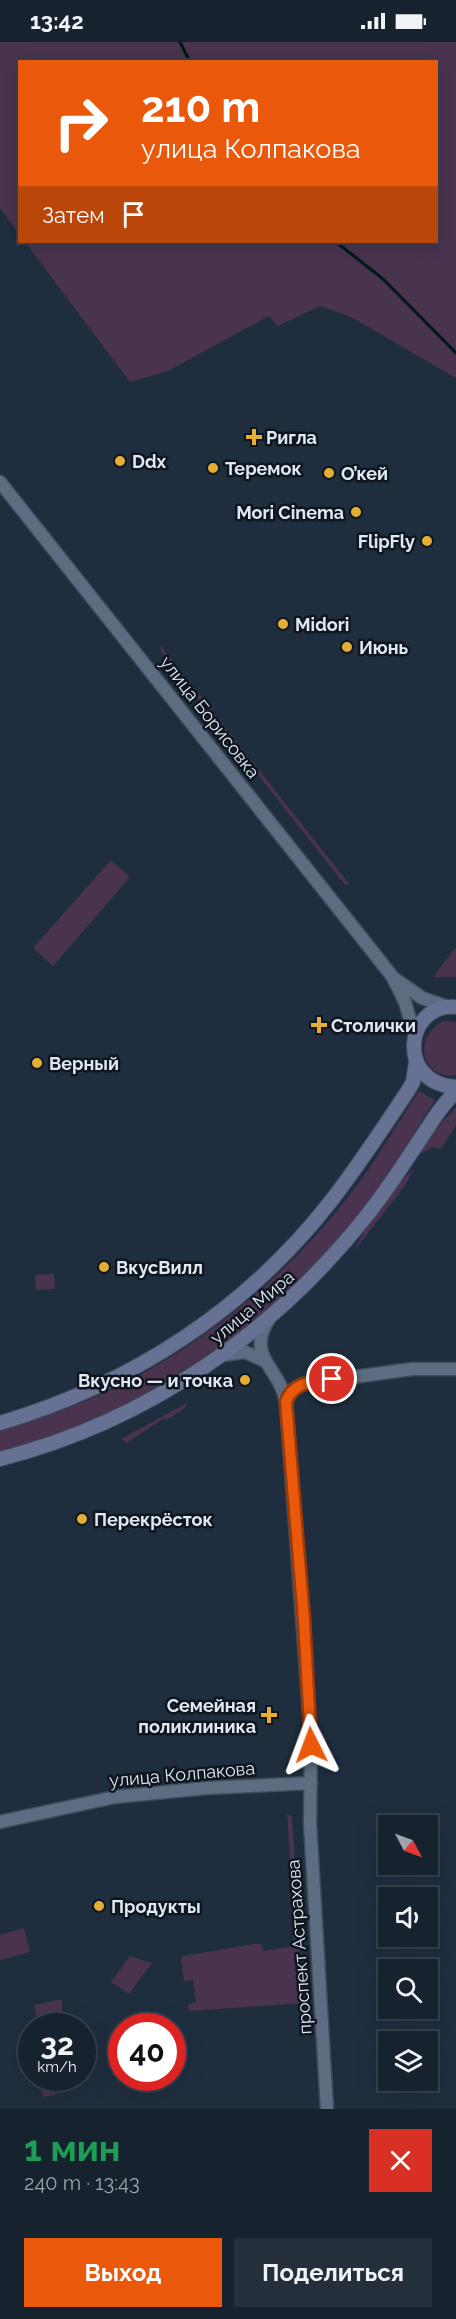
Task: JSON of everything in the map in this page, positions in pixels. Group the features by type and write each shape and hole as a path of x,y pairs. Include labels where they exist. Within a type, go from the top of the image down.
{"main road":[{"path":"454,1007 430,1015 414,1037 413,1052 421,1071 432,1080 445,1086 456,1087"},
{"name":"улица Мира","path":"0,1423 73,1398 151,1360 211,1319 253,1284 304,1233 352,1173 409,1089 413,1082 416,1062"},
{"name":"улица Мира","path":"0,1459 56,1443 122,1416 198,1372 268,1320 305,1286 348,1239 389,1185 443,1106 456,1092"}],"street":[{"name":"улица Борисовка","path":"0,482 392,976 405,1002 414,1037"},
{"name":"улица Борисовка","path":"392,976 422,999 454,1007"},
{"path":"268,1320 259,1340 260,1352 277,1375 286,1402 304,1620 311,1738 311,1783"},
{"path":"222,1355 245,1352 265,1360"},
{"path":"277,1375 289,1382 303,1384 412,1370 456,1369"},
{"path":"286,1402 292,1390 303,1384"},
{"name":"улица Колпакова","path":"0,1822 115,1797 209,1788 311,1783"},
{"name":"проспект Астрахова","path":"311,1783 310,1833 327,2109"}],"shaded area":[{"path":"0,42 456,42 456,378 351,317 320,306 278,326 269,316 168,371 130,382 26,243 438,243 438,60 18,60 18,233 0,208"},
{"path":"160,645 349,884 345,885 161,652"},
{"path":"111,860 130,877 53,966 33,948"},
{"path":"456,947 456,977 433,977"},
{"path":"444,1021 456,1022 456,1075 444,1075 435,1071 428,1064 425,1056 427,1036"},
{"path":"419,1091 435,1100 383,1181 348,1228 313,1267 275,1303 234,1337 191,1367 146,1393 99,1417 0,1452 0,1431 107,1392 175,1355 237,1310 295,1258 346,1200 375,1160"},
{"path":"456,1107 456,1125 441,1149 432,1147 421,1154 419,1152 431,1134"},
{"path":"415,1168 403,1188 354,1251 380,1206"},
{"path":"54,1274 55,1289 36,1290 35,1275"},
{"path":"187,1403 184,1409 166,1420 164,1418 127,1443 121,1439"},
{"path":"287,1813 292,1817 297,1894 293,1901"},
{"path":"298,1920 303,2003 189,2011 188,2004 196,2002 193,1980 184,1981 181,1959 183,1956 261,1943 263,1951 294,1946 292,1921"},
{"path":"24,1928 30,1952 0,1960 0,1935"},
{"path":"130,1956 152,1963 129,1994 111,1982"},
{"path":"62,1999 62,2013 36,2013 34,2005"},
{"path":"42,2091 54,2091 55,2095 43,2097"}],"waterway":[{"path":"180,42 189,60"},
{"path":"337,243 383,279 456,353"}],"place":[{"name":"Ригла","path":"254,437"},
{"name":"Ddx","path":"120,461"},
{"name":"Теремок","path":"213,468"},
{"name":"О’кей","path":"329,473"},
{"name":"Mori Cinema","path":"356,512"},
{"name":"FlipFly","path":"427,541"},
{"name":"Midori","path":"283,624"},
{"name":"Июнь","path":"347,647"},
{"name":"Столички","path":"319,1025"},
{"name":"Верный","path":"37,1063"},
{"name":"ВкусВилл","path":"104,1267"},
{"name":"Вкусно — и точка","path":"245,1380"},
{"name":"Перекрёсток","path":"82,1519"},
{"name":"Семейная поликлиника","path":"269,1715"},
{"name":"Продукты","path":"99,1906"}],"route":[{"path":"311,1745 304,1620 286,1402 292,1390 299,1385 332,1379"}]}
